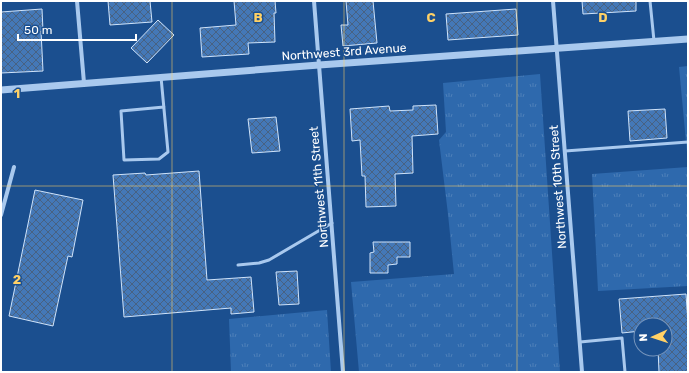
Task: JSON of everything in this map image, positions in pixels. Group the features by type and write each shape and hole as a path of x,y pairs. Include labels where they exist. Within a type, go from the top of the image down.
{"street":[{"path":"77,1 84,83"},
{"name":"Northwest 11th Street","path":"314,1 343,372"},
{"name":"Northwest 10th Street","path":"553,1 582,372"},
{"name":"Northwest 3rd Avenue","path":"1,90 319,65 688,39"},
{"path":"1,216 14,167"}],"lane":[{"path":"650,1 654,41"},
{"path":"160,77 164,107 168,152 159,159 124,160 121,111 164,107"},
{"path":"565,151 688,142"},
{"path":"238,265 259,263 269,260 332,223"},
{"path":"580,342 622,338 625,372"}],"green space":[{"path":"688,66 688,163 679,67"},
{"path":"540,74 560,372 359,372 351,282 454,274 439,140 446,132 443,83"},
{"path":"688,167 688,286 598,291 592,174"},
{"path":"327,310 331,372 231,372 229,319"}],"building":[{"path":"108,1 150,1 152,22 110,25"},
{"path":"234,1 275,1 275,42 248,43 249,54 202,57 200,28 236,25"},
{"path":"346,1 373,1 377,43 343,46 341,25 348,25"},
{"path":"582,1 636,1 636,11 583,14"},
{"path":"42,9 43,31 41,31 43,71 1,73 1,12"},
{"path":"516,9 518,35 448,40 446,14"},
{"path":"158,20 174,35 147,63 131,48"},
{"path":"436,105 438,134 412,136 413,173 395,174 396,206 366,207 365,176 362,176 360,140 352,141 350,109 389,106 390,111 413,110 413,106"},
{"path":"665,109 667,138 630,141 628,111"},
{"path":"276,117 280,151 252,153 248,119"},
{"path":"199,171 207,280 251,277 254,312 231,314 231,308 124,317 113,175 145,173 146,175"},
{"path":"35,190 83,200 72,257 68,256 53,326 9,316"},
{"path":"373,242 410,242 410,257 397,257 397,264 388,265 388,273 370,273 370,253 374,252"},
{"path":"297,271 299,304 279,305 276,272"},
{"path":"686,294 688,323 688,372 659,372 658,357 673,357 673,317 633,317 633,332 622,333 619,299"}]}
